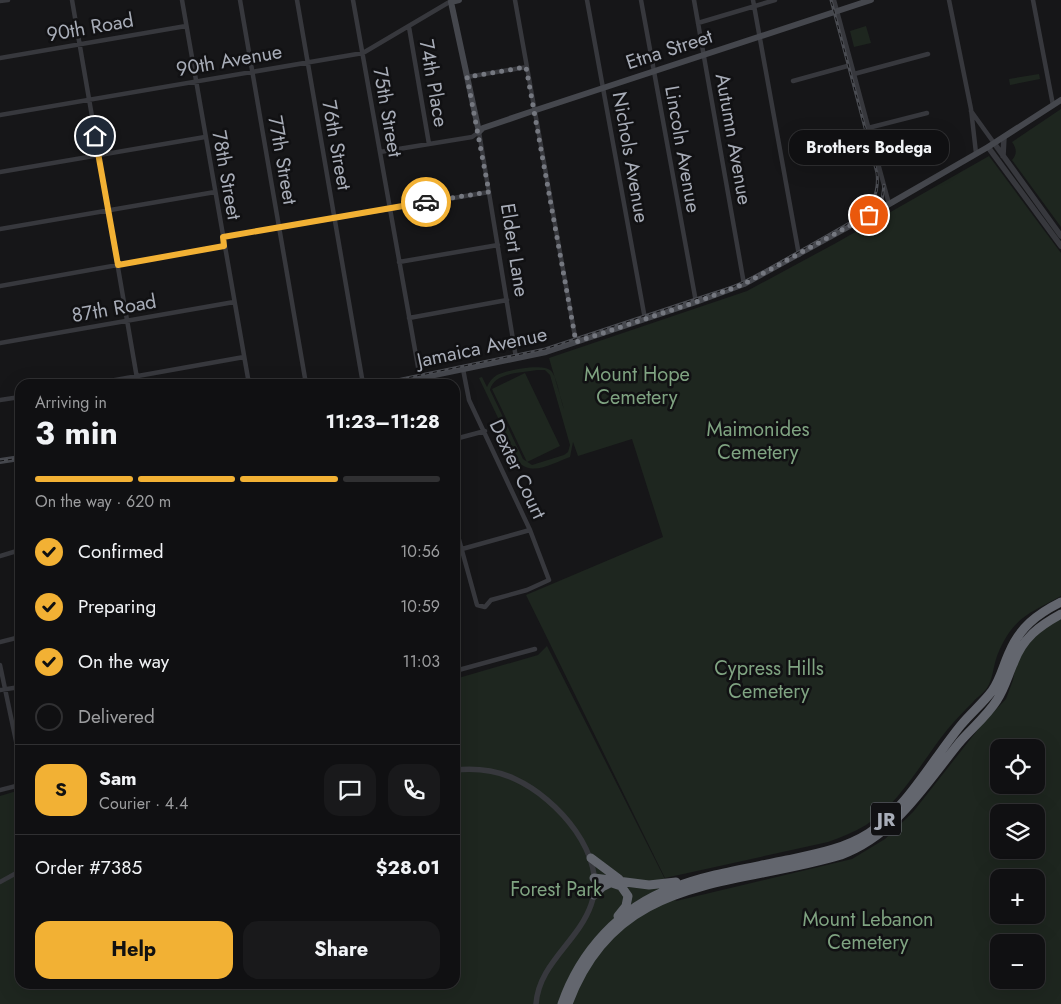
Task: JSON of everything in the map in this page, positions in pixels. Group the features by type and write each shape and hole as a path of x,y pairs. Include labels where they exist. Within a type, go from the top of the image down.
{"highway":[{"name":"JR","path":"562,1004 582,961 605,933 632,910 655,896 671,888 706,878 827,851 849,844 864,836 894,812 994,688 1020,632 1036,616 1061,602"},
{"name":"JR","path":"568,1004 582,974 598,951 617,930 646,908 678,893 696,888 835,856 854,850 875,838 904,812 1001,694 1018,651 1027,638 1038,627 1061,614"},
{"path":"591,858 621,881"},
{"path":"594,880 621,881 653,886 706,878"},
{"path":"594,880 619,885 627,894 628,901 625,908 614,919 605,933"},
{"path":"594,895 602,887 610,883"}],"main road":[{"path":"450,1 459,0"},
{"name":"Etna Street","path":"479,132 483,128 534,110 871,0"},
{"name":"Eldert Lane","path":"450,1 479,132"},
{"name":"Jamaica Avenue","path":"415,379 546,352 744,284 799,255 991,145 1061,100"},
{"path":"0,461 15,459"}],"street":[{"path":"0,1 8,0"},
{"path":"72,0 137,379"},
{"name":"78th Street","path":"182,0 248,379"},
{"name":"77th Street","path":"240,0 305,379"},
{"name":"76th Street","path":"297,0 363,379"},
{"name":"75th Street","path":"353,0 420,378"},
{"path":"515,0 576,342"},
{"name":"Nichols Avenue","path":"587,0 645,319"},
{"name":"Lincoln Avenue","path":"641,0 696,302"},
{"name":"Autumn Avenue","path":"694,0 744,284"},
{"path":"753,0 799,255"},
{"path":"698,23 775,0"},
{"path":"834,0 889,204"},
{"path":"950,0 971,109 976,153"},
{"path":"1033,0 1053,105"},
{"name":"90th Avenue","path":"0,115 363,53 450,1"},
{"name":"90th Road","path":"0,58 186,26"},
{"name":"74th Place","path":"409,27 429,144"},
{"path":"854,74 928,54"},
{"path":"793,81 851,65"},
{"path":"467,77 526,67"},
{"path":"971,109 991,145 1061,246"},
{"path":"868,128 927,113"},
{"path":"380,152 472,137 479,132"},
{"name":"Eldert Lane","path":"479,132 516,358"},
{"path":"0,172 205,137"},
{"path":"1003,156 1004,137"},
{"path":"991,145 1003,156 1061,236"},
{"path":"0,229 215,192"},
{"path":"223,237 489,192"},
{"path":"399,262 498,245"},
{"path":"0,286 224,246"},
{"path":"409,318 507,300"},
{"name":"87th Road","path":"0,343 234,302"},
{"path":"121,379 244,357"},
{"name":"Dexter Court","path":"462,549 477,605 485,607 491,600 528,590 550,580 530,530 469,400 463,369"},
{"path":"0,400 15,398"},
{"path":"460,438 485,431"},
{"path":"460,542 462,549 530,530"},
{"path":"0,556 15,552"},
{"path":"0,642 15,639"},
{"path":"460,670 535,649"},
{"path":"0,665 3,690 15,736"},
{"path":"460,770 477,769 499,773 514,778 536,790 559,810 579,836 591,858 594,895 586,918 549,965 538,990 536,1004"},
{"path":"0,790 15,786"},
{"path":"0,882 15,874"}],"green space":[{"path":"866,26 871,43 854,47 850,31"},
{"path":"1039,74 1040,79 1010,85 1009,79"},
{"path":"1061,109 1061,227 1012,160 1016,151 1012,142"},
{"name":"Cypress Hills Cemetery","path":"989,156 1061,253 1061,596 1022,618 1015,625 997,656 991,681 987,688 950,726 900,793 879,816 866,825 828,842 665,878 526,595 663,537 632,439 578,456 573,442 570,457 544,467 530,468 524,466 519,462 479,378 482,377 487,387 497,375 517,369 534,367 548,369 555,377 549,358 747,291","holes":["545,370 550,375 570,445 568,452 564,455 532,465 523,459 490,390 497,380 509,374"]},
{"path":"525,373 560,446 527,462 492,389"},
{"path":"1061,618 1061,1004 0,1004 0,796 15,792 15,989 460,989 460,678 538,655 547,646 676,901 852,859 885,839 913,812 983,723 1006,699 1013,680 1016,663 1026,646 1039,631"}],"railway":[{"path":"402,379 545,349 733,287 760,274 860,217 869,208 875,197 877,173 831,0"},
{"path":"871,216 882,200 884,185"},
{"path":"0,461 15,459"}],"way so far":[{"path":"426,202 489,192 467,77 526,67 576,342 744,284 869,215"}],"place":[{"name":"Brothers Bodega","path":"869,215"}],"route":[{"path":"95,136 118,265 224,246 223,237 426,202"}],"park label":[{"name":"Mount Hope Cemetery","path":"637,386"},
{"name":"Maimonides Cemetery","path":"758,440"},
{"name":"Forest Park","path":"556,889"},
{"name":"Mount Lebanon Cemetery","path":"868,930"}]}
